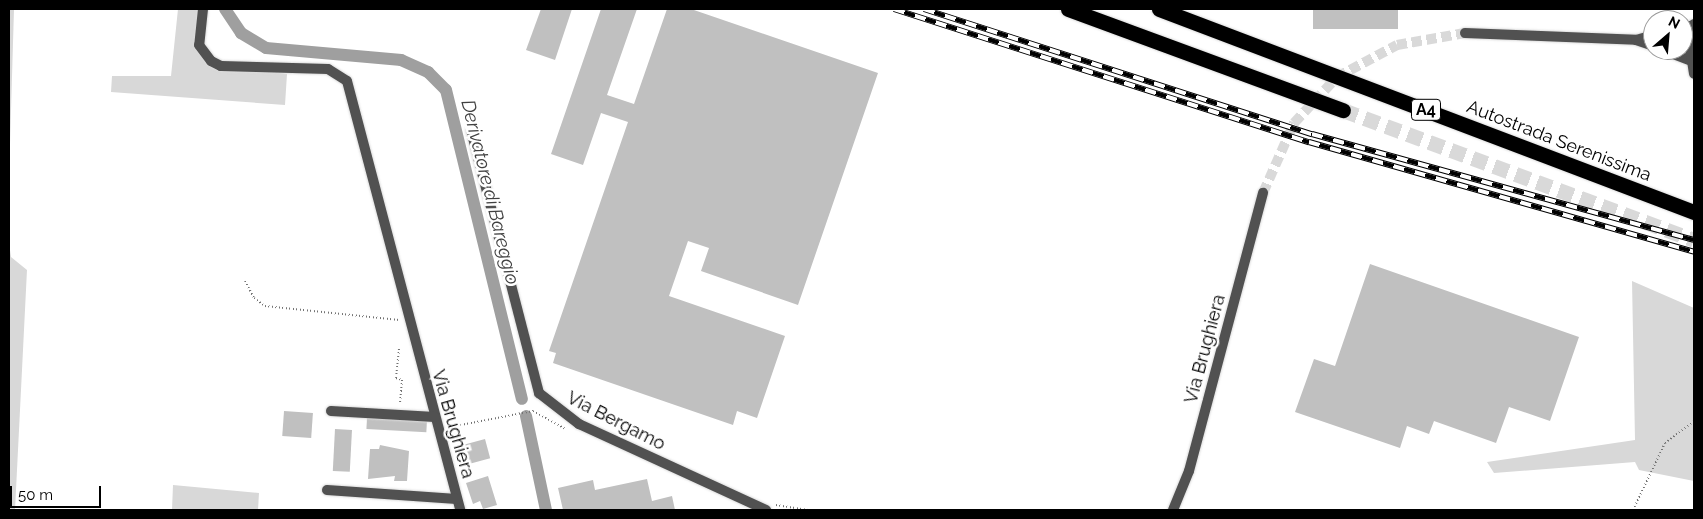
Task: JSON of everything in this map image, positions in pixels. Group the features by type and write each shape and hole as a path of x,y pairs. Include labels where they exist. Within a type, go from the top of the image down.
{"highway":[{"path":"1068,9 1343,110"},
{"name":"Autostrada Serenissima","path":"1158,9 1694,212"}],"street":[{"name":"Via Brughiera","path":"202,9 200,45 211,62 221,66 328,69 347,81 408,321 460,510"},
{"path":"1465,34 1636,40 1643,38"},
{"path":"1636,40 1643,42"},
{"path":"1689,60 1694,74"},
{"name":"Via Bergamo","path":"471,130 539,393 579,424 766,510"},
{"name":"Via Brughiera","path":"1173,510 1191,462 1263,193"},
{"path":"331,411 435,417"},
{"path":"327,490 457,499"}],"path":[{"path":"245,281 254,298 277,308 408,321"},
{"path":"399,350 396,378 402,380 403,408"},
{"path":"1633,510 1665,443 1694,421"}],"shaded area":[{"path":"9,9 14,9 9,178"},
{"path":"178,9 199,9 197,50 207,61 287,74 285,105 111,92 112,76 171,76"},
{"path":"9,243 11,257 27,270 15,510 9,510"},
{"path":"1632,281 1694,308 1694,481 1639,470 1635,462 1494,473 1487,462 1635,440"},
{"path":"173,485 259,493 258,510 172,510"}],"building":[{"path":"541,9 572,9 555,60 526,50"},
{"path":"601,9 637,9 607,95 634,104 667,9 691,9 878,73 798,305 701,271 709,248 688,241 669,296 785,336 757,418 737,411 733,425 553,363 556,353 549,351 628,122 601,113 583,165 551,154"},
{"path":"1313,9 1398,9 1398,29 1313,29"},
{"path":"1370,264 1579,337 1550,421 1509,407 1496,443 1434,421 1429,434 1407,426 1400,448 1295,412 1314,359 1335,366"},
{"path":"284,411 313,413 311,438 282,436"},
{"path":"367,418 427,421 426,432 366,429"},
{"path":"335,429 352,430 350,472 333,471"},
{"path":"485,439 490,458 470,464 465,444"},
{"path":"380,445 409,451 407,481 394,481 395,476 368,479 370,449 379,449"},
{"path":"488,476 497,505 483,509 480,501 473,504 466,483"},
{"path":"647,479 652,501 672,496 675,510 563,510 558,488 593,480 595,490"}],"waterway":[{"name":"Derivatore di Bareggio","path":"225,9 241,33 266,48 401,60 428,72 446,90 522,399"},
{"name":"Derivatore di Bareggio","path":"526,416 546,510"}],"tunnel":[{"path":"1263,193 1294,123 1337,77 1397,45 1465,33"},
{"path":"1343,110 1694,240"}],"railway":[{"path":"894,9 1309,142 1694,252"},
{"path":"924,9 1312,134 1694,240"}]}
